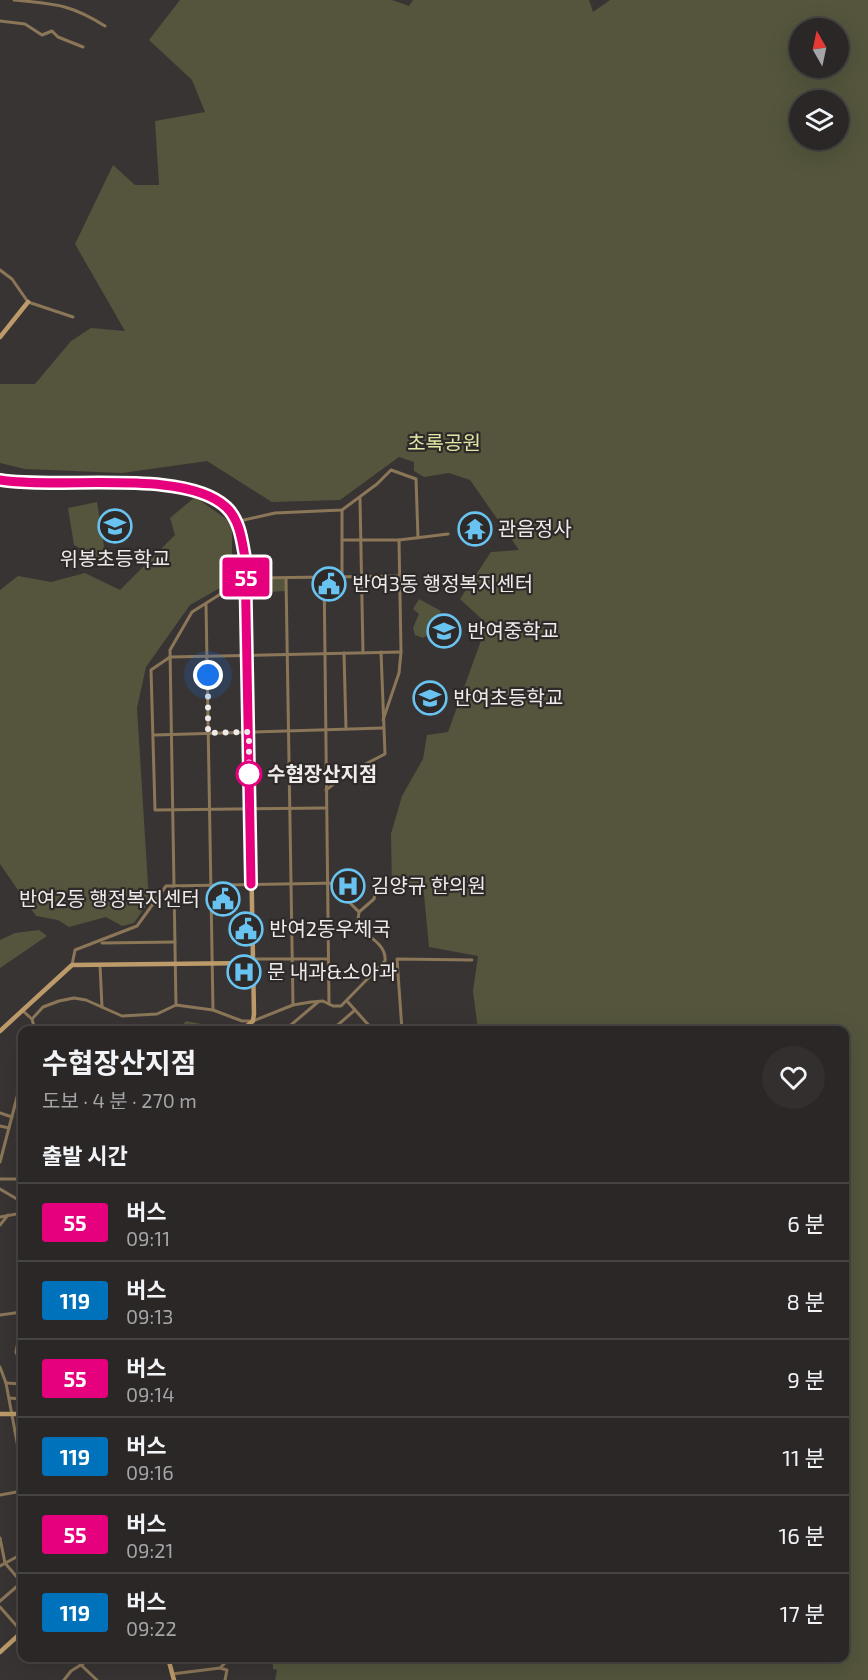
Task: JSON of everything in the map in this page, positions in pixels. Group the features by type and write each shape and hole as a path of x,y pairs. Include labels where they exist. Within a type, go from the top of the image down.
{"main road":[{"path":"0,337 28,302"},
{"path":"0,480 182,486 216,500 228,508 236,522 242,541 246,578 253,961 253,1021 247,1026"},
{"path":"0,1031 72,965 212,964 253,961"},
{"path":"0,1414 18,1414"},
{"path":"0,1652 18,1636"},
{"path":"169,1662 173,1677"}],"street":[{"path":"14,0 61,5 80,10 105,26"},
{"path":"0,21 25,24 42,35 52,31 58,37 83,46"},
{"path":"0,270 12,279 28,302 73,317"},
{"path":"236,522 275,513 342,510 360,498 391,470 416,479 417,538"},
{"path":"360,498 363,653"},
{"path":"342,510 342,577"},
{"path":"342,540 399,540 447,534"},
{"path":"383,720 399,673 401,652 399,540"},
{"path":"324,569 329,1004"},
{"path":"176,1005 170,650 192,612 246,578 400,576"},
{"path":"286,578 293,1005"},
{"path":"206,604 213,1010"},
{"path":"326,790 348,773 385,754 381,652"},
{"path":"327,808 155,810 151,670 170,657 401,652"},
{"path":"344,653 346,729"},
{"path":"154,735 383,728"},
{"path":"32,1018 43,1007 65,999 82,999 122,1016 157,1014 176,1005 213,1010 242,1021 253,1021 293,1005 319,1001 341,1006 385,961 386,955 383,948 357,927 359,912 374,899 378,878"},
{"path":"72,965 75,950 137,926 166,886 339,883 347,900 359,912"},
{"path":"98,943 175,942"},
{"path":"253,961 328,959"},
{"path":"402,1026 397,959 472,960"},
{"path":"100,965 102,1008"},
{"path":"292,1025 319,1001"},
{"path":"347,1001 369,1026"},
{"path":"337,1026 355,1010"},
{"path":"23,1011 32,1018 34,1026"},
{"path":"0,1162 18,1094"},
{"path":"0,1113 12,1117"},
{"path":"0,1126 9,1128"},
{"path":"0,1179 18,1179"},
{"path":"0,1189 18,1200"},
{"path":"0,1217 18,1214"},
{"path":"0,1225 8,1215"},
{"path":"0,1315 18,1313"},
{"path":"18,1342 16,1352 18,1357"},
{"path":"0,1367 6,1383 18,1440"},
{"path":"6,1383 18,1384"},
{"path":"9,1398 18,1399"},
{"path":"0,1495 18,1492"},
{"path":"0,1538 5,1563 18,1578"},
{"path":"0,1566 18,1556"},
{"path":"0,1601 18,1585"},
{"path":"0,1607 18,1627"},
{"path":"64,1680 71,1671 87,1662"},
{"path":"220,1668 226,1662"},
{"path":"82,1666 97,1680"},
{"path":"173,1677 220,1668 227,1670 225,1680"}],"green space":[{"name":"초록공원","path":"180,0 392,0 409,6 413,0 589,0 593,12 610,0 868,0 868,1680 275,1680 277,1670 273,1669 273,1662 849,1662 849,1026 477,1026 473,991 478,956 429,947 423,884 392,892 391,834 402,796 423,759 427,735 448,732 487,624 460,599 491,552 519,550 470,480 449,473 424,477 414,471 414,462 399,457 340,500 272,502 207,461 122,473 25,469 0,463 0,384 35,384 71,341 91,328 125,331 75,244 113,165 135,185 159,185 155,121 205,112 192,80 149,40"},
{"path":"195,497 232,523 232,581 190,605 146,667 137,708 149,901 134,923 122,926 106,917 69,927 58,920 36,916 0,864 0,590 18,576 51,582 85,573 120,590 175,535 170,518"},
{"path":"97,502 106,559 101,560 74,545 68,508"},
{"path":"267,578 286,578 287,591 267,592"},
{"path":"419,599 441,611 429,634 423,638 415,635 413,628 419,614 413,609"},
{"path":"39,930 47,936 0,968 0,940 15,933"},
{"path":"186,1021 211,1026 182,1026"}],"bus line":[{"name":"55","path":"0,480 182,486 199,491 228,508 241,532 245,558 251,884"}],"place":[{"name":"위봉초등학교","path":"115,526"},
{"name":"관음정사","path":"475,529"},
{"name":"반여3동 행정복지센터","path":"329,584"},
{"name":"반여중학교","path":"444,631"},
{"name":"반여초등학교","path":"430,698"},
{"name":"수협장산지점","path":"249,774"},
{"name":"김양규 한의원","path":"348,886"},
{"name":"반여2동 행정복지센터","path":"223,899"},
{"name":"반여2동우체국","path":"246,929"},
{"name":"문 내과&소아과","path":"244,972"}],"route":[{"path":"208,675 208,733 249,732 249,774"}]}
